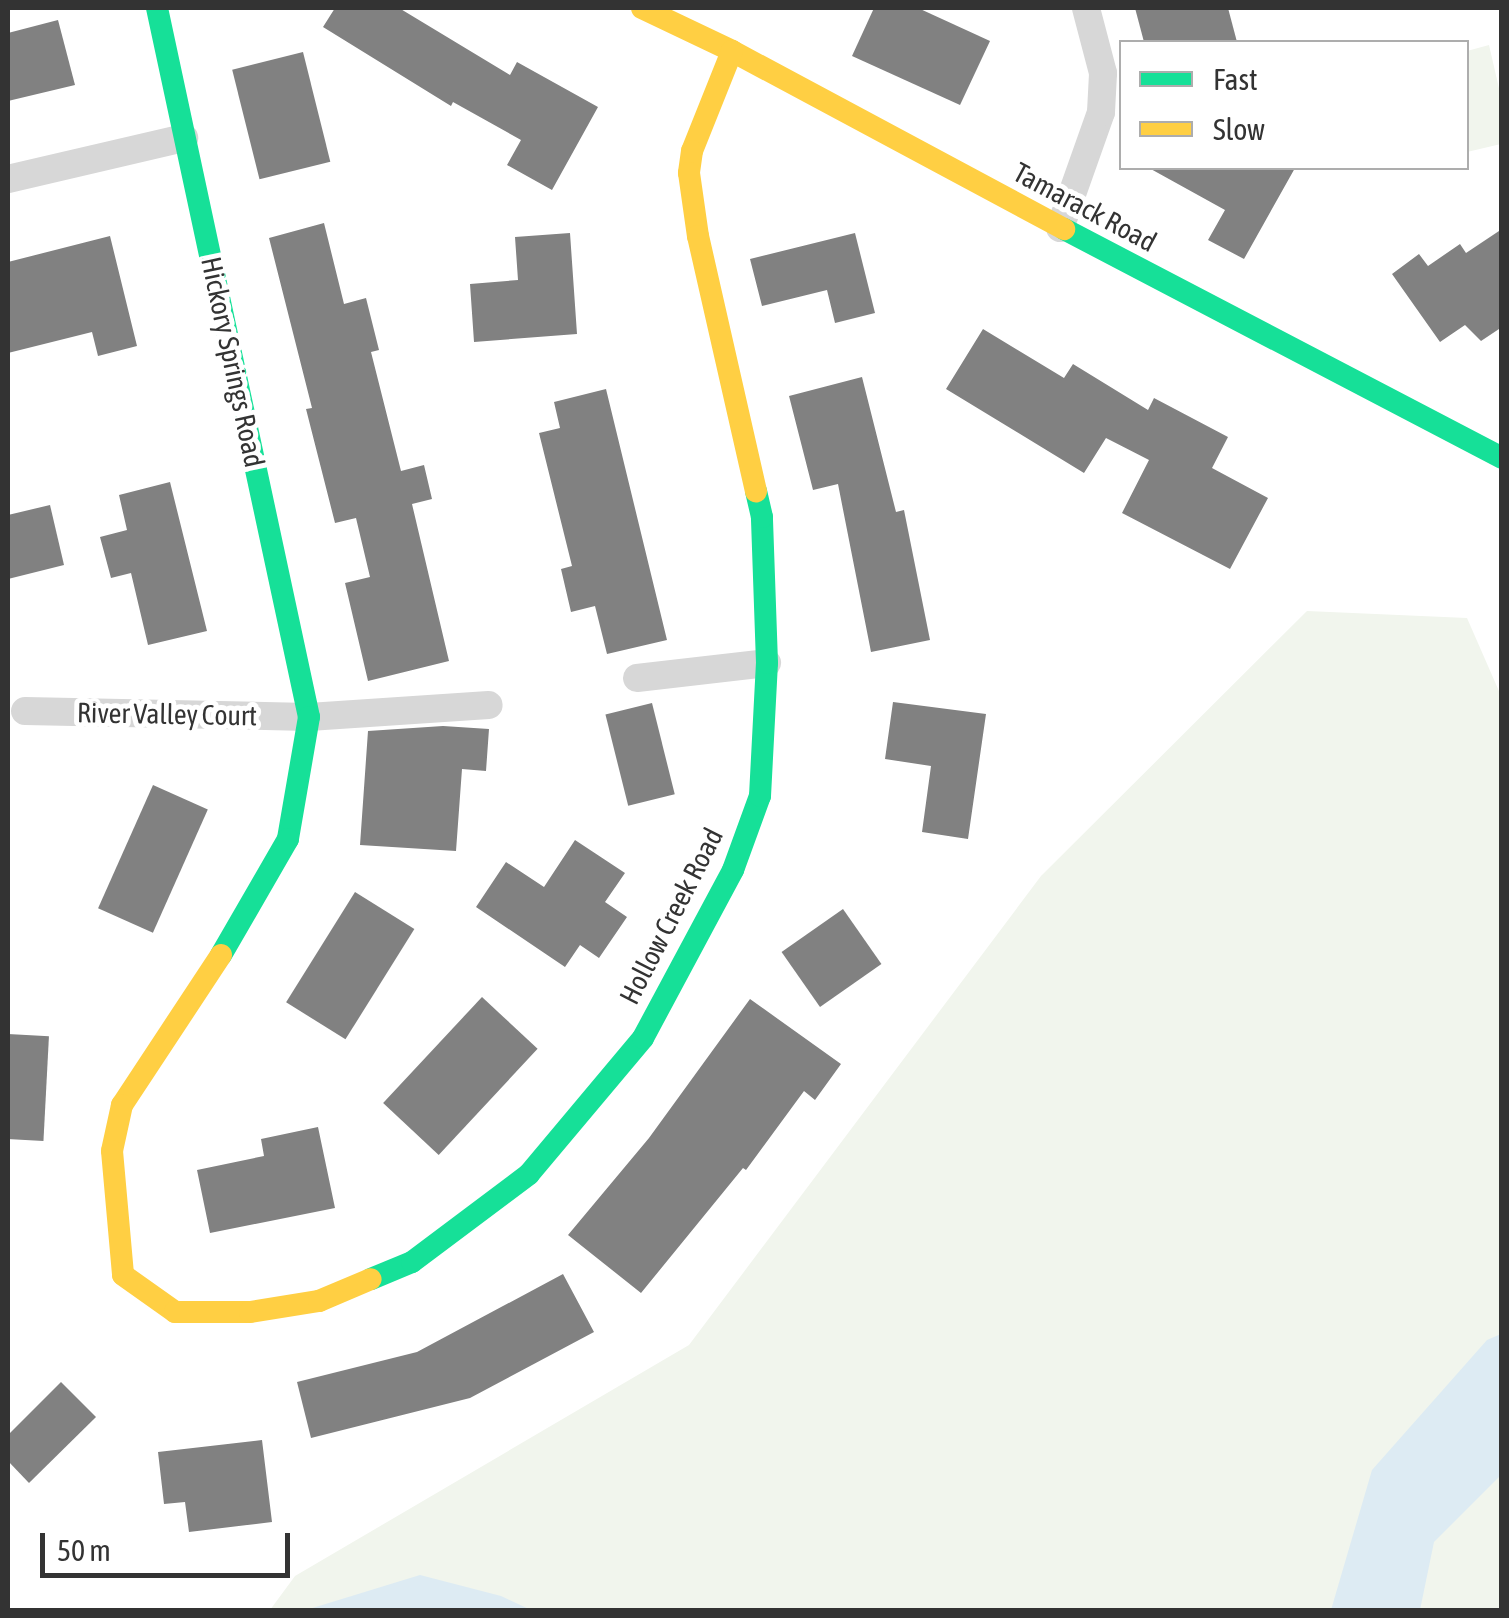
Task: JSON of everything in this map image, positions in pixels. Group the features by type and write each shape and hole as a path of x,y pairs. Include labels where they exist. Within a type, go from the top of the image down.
{"street":[{"name":"Hickory Springs Road","path":"144,1290 123,1275 117,1244 112,1151 122,1105 250,910 288,839 309,717 157,8"},
{"name":"Tamarack Road","path":"642,8 732,51 1060,228 1502,458"},
{"path":"1060,228 1101,112 1103,73 1086,8"},
{"name":"Hollow Creek Road","path":"144,1290 175,1312 250,1312 319,1301 412,1262 528,1174 643,1038 733,870 760,796 767,663 762,517 698,236 689,174 692,151 732,51"},
{"path":"8,179 184,138"},
{"path":"637,678 767,663"},
{"path":"309,717 490,705"},
{"name":"River Valley Court","path":"25,711 309,717"}],"shaded area":[{"path":"1489,45 1501,97 1501,144 1469,152 1469,50"},
{"path":"1307,611 1467,618 1502,698 1501,1610 270,1610 295,1576 689,1345 1041,876"},
{"path":"1501,1334 1501,1475 1434,1542 1420,1610 1331,1610 1372,1470 1487,1340"},
{"path":"420,1575 501,1596 531,1610 306,1610"}],"building":[{"path":"335,8 399,8 510,75 517,62 598,107 552,190 507,165 521,140 453,102 451,106 323,27"},
{"path":"874,8 918,8 990,41 960,105 852,56"},
{"path":"1135,8 1228,8 1236,40 1143,40"},
{"path":"58,20 75,85 8,101 8,33"},
{"path":"303,52 330,162 260,179 232,70"},
{"path":"1153,170 1294,170 1244,259 1208,240 1225,210"},
{"path":"324,223 344,304 366,298 379,350 371,352 401,471 424,465 432,499 412,504 449,661 368,681 345,583 370,577 356,518 335,523 306,409 312,408 269,238"},
{"path":"1502,229 1502,327 1481,341 1465,325 1440,342 1392,274 1419,254 1428,266 1460,244 1466,253"},
{"path":"570,233 577,334 474,342 470,284 518,280 515,237"},
{"path":"855,233 875,313 835,323 827,290 762,306 750,259"},
{"path":"110,236 137,346 98,356 92,332 8,353 8,262"},
{"path":"983,329 1064,378 1073,364 1148,410 1154,398 1228,437 1212,468 1268,498 1230,569 1122,513 1149,460 1106,438 1084,473 946,389"},
{"path":"862,377 896,512 904,510 930,640 871,652 838,484 813,490 789,396"},
{"path":"606,389 667,640 607,654 595,606 571,612 561,569 572,566 539,433 560,428 554,402"},
{"path":"170,482 207,631 148,645 131,573 111,578 100,537 127,530 119,495"},
{"path":"50,505 64,565 8,579 8,515"},
{"path":"893,702 986,714 968,839 922,832 931,766 885,759"},
{"path":"652,703 675,794 628,806 605,715"},
{"path":"443,726 489,729 486,771 462,769 456,851 360,845 368,731"},
{"path":"153,785 208,809 153,933 98,908"},
{"path":"575,840 625,873 605,902 627,917 599,958 580,945 565,967 476,907 506,862 544,887"},
{"path":"355,892 414,929 345,1039 286,1002"},
{"path":"843,909 881,964 820,1007 782,952"},
{"path":"482,997 538,1049 439,1155 383,1103"},
{"path":"750,999 841,1064 815,1100 804,1091 746,1170 743,1168 641,1293 568,1235 649,1138"},
{"path":"8,1034 49,1036 43,1141 8,1139"},
{"path":"318,1127 335,1208 210,1233 197,1170 264,1156 261,1139"},
{"path":"563,1274 594,1332 470,1398 311,1438 297,1382 417,1352"},
{"path":"61,1382 96,1417 29,1483 8,1461 8,1435"},
{"path":"262,1440 272,1522 189,1532 185,1502 164,1504 158,1452"}],"traffic: fast":[{"path":"157,8 309,717 288,839 221,955"},
{"path":"1064,229 1502,458"},
{"path":"371,1279 412,1262 529,1174 643,1038 733,870 760,796 767,663 762,517 756,492"}],"traffic: slow":[{"path":"642,8 732,51 1064,229"},
{"path":"732,51 692,151 689,173 698,236 756,492"},
{"path":"221,955 122,1105 112,1151 123,1275 175,1312 250,1312 319,1301 371,1279"}]}
